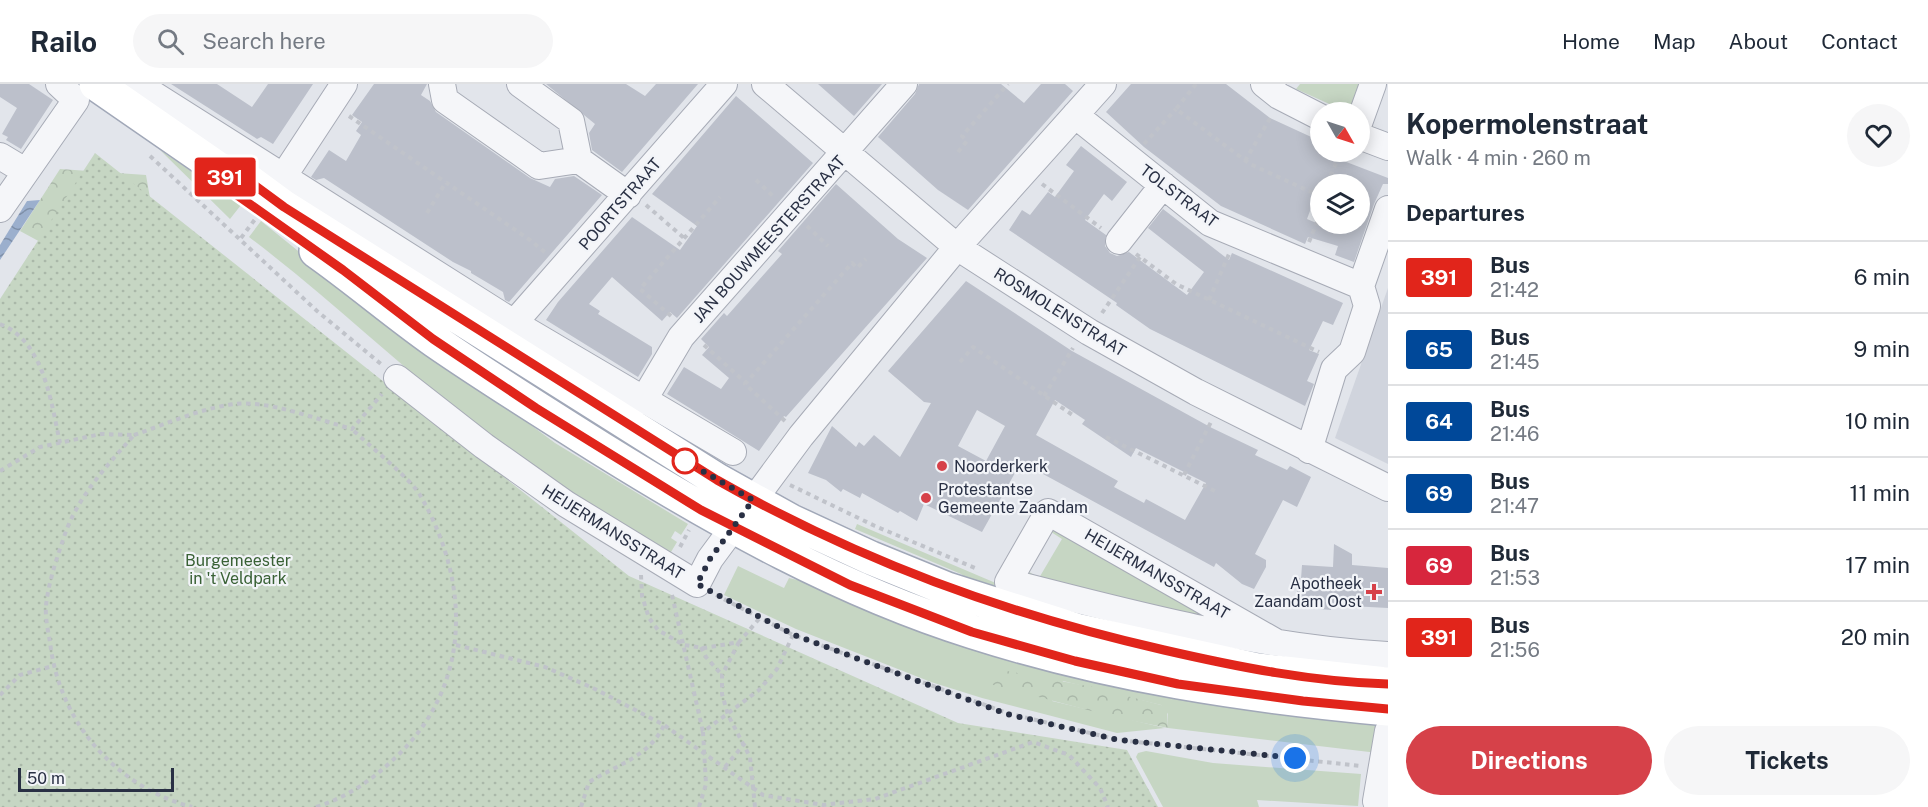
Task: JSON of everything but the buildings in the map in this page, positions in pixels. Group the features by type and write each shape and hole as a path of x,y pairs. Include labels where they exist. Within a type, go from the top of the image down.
{"main road":[{"path":"77,89 219,169 250,182 284,207 601,409 753,500 851,549 925,580 1076,630 1237,666 1385,687"},
{"path":"219,169 237,195 343,270 433,339 536,408 687,502 887,600 972,632 1064,658 1178,684 1303,701 1385,687"}],"street":[{"path":"137,84 514,323 733,452"},
{"path":"442,84 446,100 539,166 579,160 630,193"},
{"path":"520,84 572,121 579,160"},
{"name":"POORTSTRAAT","path":"514,323 724,84"},
{"name":"ROSMOLENSTRAAT","path":"765,84 957,248 1087,331 1220,404 1388,488"},
{"name":"JAN BOUWMEESTERSTRAAT","path":"643,401 687,330 904,84"},
{"path":"697,584 710,559 801,436 957,248 1103,84"},
{"path":"1367,102 1373,84"},
{"path":"0,210 77,89"},
{"path":"1279,90 1310,110"},
{"path":"283,177 337,94"},
{"name":"TOLSTRAAT","path":"1075,115 1210,223 1361,286"},
{"path":"1370,140 1388,147"},
{"path":"0,156 25,171"},
{"path":"1119,241 1163,185"},
{"path":"1309,450 1334,369 1352,351 1367,306 1361,286 1388,209"},
{"name":"HEIJERMANSSTRAAT","path":"397,378 484,447 566,504 697,584"},
{"name":"HEIJERMANSSTRAAT","path":"1274,641 1048,512 1008,582 1139,616 1274,641 1354,653 1385,687"},
{"path":"1386,807 1376,801 1388,731"}],"path":[{"path":"958,152 967,141 962,136 1008,84"},
{"path":"1132,160 1196,84"},
{"path":"1245,161 1279,90"},
{"path":"337,94 446,182 530,240 563,269"},
{"path":"1176,109 1245,161 1310,191"},
{"path":"147,154 242,238 317,311 397,378 352,429"},
{"path":"1024,172 1176,284 1341,362"},
{"path":"427,213 446,182"},
{"path":"630,193 684,238"},
{"path":"720,197 640,289 746,383 801,436"},
{"path":"792,213 828,246"},
{"path":"1209,300 1238,235"},
{"path":"1044,396 1140,257"},
{"path":"746,383 852,263 857,268 866,259"},
{"path":"0,324 26,342 47,384 60,442"},
{"path":"960,362 973,347 1074,416"},
{"path":"0,471 40,447 101,434 134,435 179,419 236,404 283,409 352,429 419,493 444,546 455,589 456,645 441,697 411,742 372,779 336,801 316,807"},
{"path":"1184,475 1220,404"},
{"path":"134,435 90,486 63,538 46,607 53,666 72,716 103,758 143,787 174,802 192,807"},
{"path":"1106,437 1215,491"},
{"path":"772,475 874,526 1008,582"},
{"path":"649,554 640,577 642,596 649,618 658,630 684,645 701,647 739,642"},
{"path":"674,570 672,594 706,753 706,784 699,807"},
{"name":"HEIJERMANSSTRAAT","path":"697,584 759,619 794,635 1007,714 1119,740 1382,768"},
{"path":"755,807 754,788 745,743 728,715 722,694 722,675 739,642 759,619"},
{"path":"703,732 759,690 777,669 794,635"},
{"path":"456,645 545,667 664,725 763,795 823,805 875,799 1033,742 1069,755 1100,788 1108,807"},
{"path":"701,647 706,657 722,675"},
{"path":"0,695 20,675 53,666"},
{"path":"581,807 589,782 639,755 657,740 664,725"},
{"path":"725,766 745,743"}],"shaded area":[{"path":"1388,288 1388,464 1335,438"}],"green space":[{"path":"1300,84 1364,84 1358,102 1325,102 1296,89"},
{"path":"160,150 241,205 230,219"},
{"name":"Burgemeester in 't Veldpark","path":"95,153 629,576 958,723 1127,750 1158,807 0,807 0,299"},
{"path":"60,169 146,175 151,204 55,250 20,231"},
{"path":"261,221 318,267 555,443 688,524 681,535 675,531 671,538 677,542 668,557 538,470 435,392 249,237"},
{"path":"857,524 1024,595 1388,674 1207,650 985,591 961,574 855,529"},
{"path":"1052,524 1230,624 1027,580 1026,570 1039,578 1062,539 1048,530"},
{"path":"738,566 784,588 789,578 1384,718 1378,753 1168,728 1168,714 1161,705 1063,681 1052,701 1165,728 1117,733 982,698 931,682 796,629 724,595"},
{"path":"991,668 1093,687 1161,705 1167,708 1168,728 1114,717 986,683"},
{"path":"1146,751 1213,763 1361,774 1358,806 1257,800 1259,807 1163,807 1136,757 1138,753"}],"water":[{"path":"40,200 0,260 0,245 27,201"}],"bus line":[{"name":"391","path":"1388,684 1258,670 1076,630 947,589 871,558 791,521 717,480 601,409 284,207 250,182 219,169 237,195 343,270 433,339 536,408 701,510 784,554 850,585 972,632 1075,661 1178,684 1303,701 1388,709"}],"place":[{"name":"Noorderkerk","path":"942,466"},
{"name":"Protestantse Gemeente Zaandam","path":"926,498"},
{"name":"Apotheek Zaandam Oost","path":"1374,592"}],"route":[{"path":"685,461 753,500 710,559 697,584 759,619 794,635 1007,714 1119,740 1295,758"}]}
